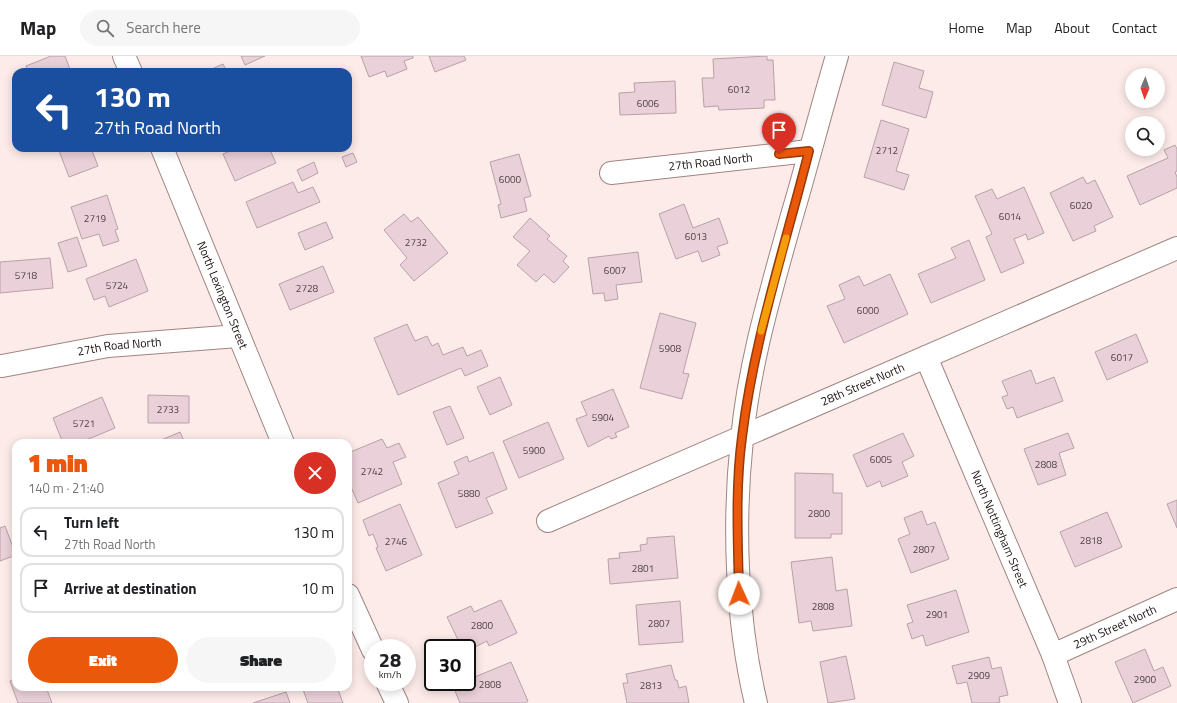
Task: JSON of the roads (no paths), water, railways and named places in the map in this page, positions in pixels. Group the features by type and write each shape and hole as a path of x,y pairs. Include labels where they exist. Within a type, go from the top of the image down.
{"street":[{"path":"124,56 129,68"},
{"path":"756,703 745,641 739,594 739,473 742,438 758,340 809,151 837,56"},
{"name":"27th Road North","path":"611,173 809,151"},
{"name":"North Lexington Street","path":"164,152 281,439"},
{"name":"28th Street North","path":"548,521 1177,248"},
{"name":"27th Road North","path":"2,366 108,346 238,336"},
{"name":"North Nottingham Street","path":"926,357 1053,655 1070,703"},
{"name":"29th Street North","path":"1053,655 1177,598"},
{"path":"352,607 368,639"},
{"path":"391,691 397,703"}]}
